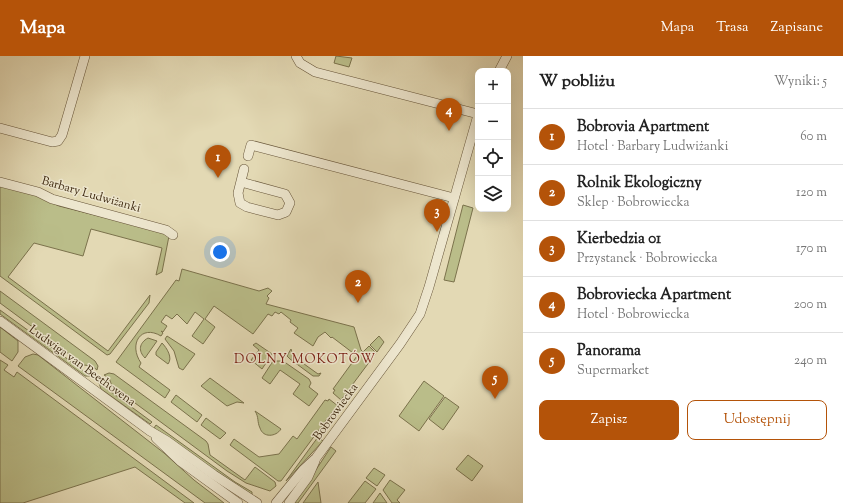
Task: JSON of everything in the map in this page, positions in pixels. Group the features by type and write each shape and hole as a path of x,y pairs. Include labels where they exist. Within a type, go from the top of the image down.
{"street":[{"path":"0,128 52,142 58,141 62,135 85,56"},
{"path":"296,56 300,63 315,72 475,113"},
{"path":"501,68 507,56"},
{"name":"Bobrowiecka","path":"276,503 303,470 316,458 395,352 420,314 475,124"},
{"path":"248,156 251,145 454,198"},
{"path":"241,182 285,194 289,201 288,209 281,215 243,206 238,200 237,196 244,170"},
{"name":"Barbary Ludwiżanki","path":"0,182 38,192 52,199 166,230 173,235"},
{"name":"Ludwiga van Beethovena","path":"0,321 150,431 167,441 256,503"},
{"name":"Ludwiga van Beethovena","path":"150,431 157,440 180,461 238,503"},
{"name":"Bobrowiecka","path":"290,503 308,477 316,458"}],"green space":[{"path":"336,56 352,58 349,67 334,63"},
{"path":"0,185 34,194 59,206 163,232 169,236 162,272 156,275 162,248 91,229 83,256 34,243 8,277 108,351 150,295 149,303 110,354 107,355 0,276"},
{"path":"463,205 473,208 454,282 444,280"},
{"path":"182,269 259,291 268,288 272,291 267,296 269,298 266,304 354,327 361,350 363,352 369,346 376,353 341,400 333,393 335,390 333,389 357,356 325,332 318,337 313,346 294,333 298,328 290,322 291,320 281,312 279,314 275,312 272,316 268,314 253,334 214,306 205,319 215,327 203,344 192,336 204,319 195,312 187,324 177,314 172,319 166,315 161,322 167,326 163,332 161,331 163,333 161,336 148,332 142,334 136,343 137,356 141,363 139,367 170,390 165,398 116,362 176,280 179,281"},
{"path":"0,291 95,361 98,366 97,370 92,366 84,365 0,303"},
{"path":"0,310 91,376 85,376 0,314"},
{"path":"0,327 18,341 18,352 12,361 0,352"},
{"path":"167,336 195,354 183,370 179,368 174,351 165,339"},
{"path":"379,336 384,342 377,352 370,345"},
{"path":"148,338 157,341 145,358 141,353 140,347"},
{"path":"162,343 170,356 168,364 156,355 156,352"},
{"path":"256,343 272,354 262,369 251,360 259,350 253,345"},
{"path":"291,349 293,356 318,374 321,373 319,376 313,376 290,359 287,356"},
{"path":"33,354 38,355 164,453 194,480 224,503 205,503 18,366 25,357"},
{"path":"0,360 8,365 4,370 14,377 17,372 194,503 185,503 135,467 23,503 0,503"},
{"path":"273,361 283,361 309,379 311,383 309,387 318,394 309,406 293,394 300,384 280,370 270,384 262,378"},
{"path":"109,373 114,374 206,441 210,455 245,480 255,467 275,482 276,486 270,491 246,483 227,471 112,386 109,378 104,375"},
{"path":"210,378 244,403 237,402 227,406 201,386"},
{"path":"424,381 444,396 419,431 399,416"},
{"path":"99,383 152,422 150,424 101,389"},
{"path":"176,395 202,415 197,422 171,402"},
{"path":"445,397 459,407 443,430 429,419"},
{"path":"329,399 338,406 281,481 278,481 230,445 234,439 259,457 279,454 293,436 297,439 325,400 328,401"},
{"path":"255,411 281,429 279,432 273,435 264,434 259,426"},
{"path":"206,418 226,433 220,439 201,425"},
{"path":"156,425 235,482 252,492 252,495 198,460 154,428"},
{"path":"318,437 323,441 286,481"},
{"path":"331,447 336,451 298,503 294,503"},
{"path":"468,455 483,466 472,481 456,469"},
{"path":"374,468 385,475 377,486 366,478"},
{"path":"390,480 405,490 397,500 400,503 392,503 383,490"},
{"path":"365,481 376,489 365,503 348,503"},
{"path":"318,482 321,503 303,503"},
{"path":"380,493 387,503 373,503"}],"place":[{"name":"Bobroviecka Apartment","path":"449,131"},
{"name":"Bobrovia Apartment","path":"218,178"},
{"name":"Kierbedzia 01","path":"437,232"},
{"name":"Rolnik Ekologiczny","path":"358,303"},
{"name":"Panorama","path":"495,399"}],"district":[{"name":"DOLNY MOKOTÓW","path":"305,360"}]}
